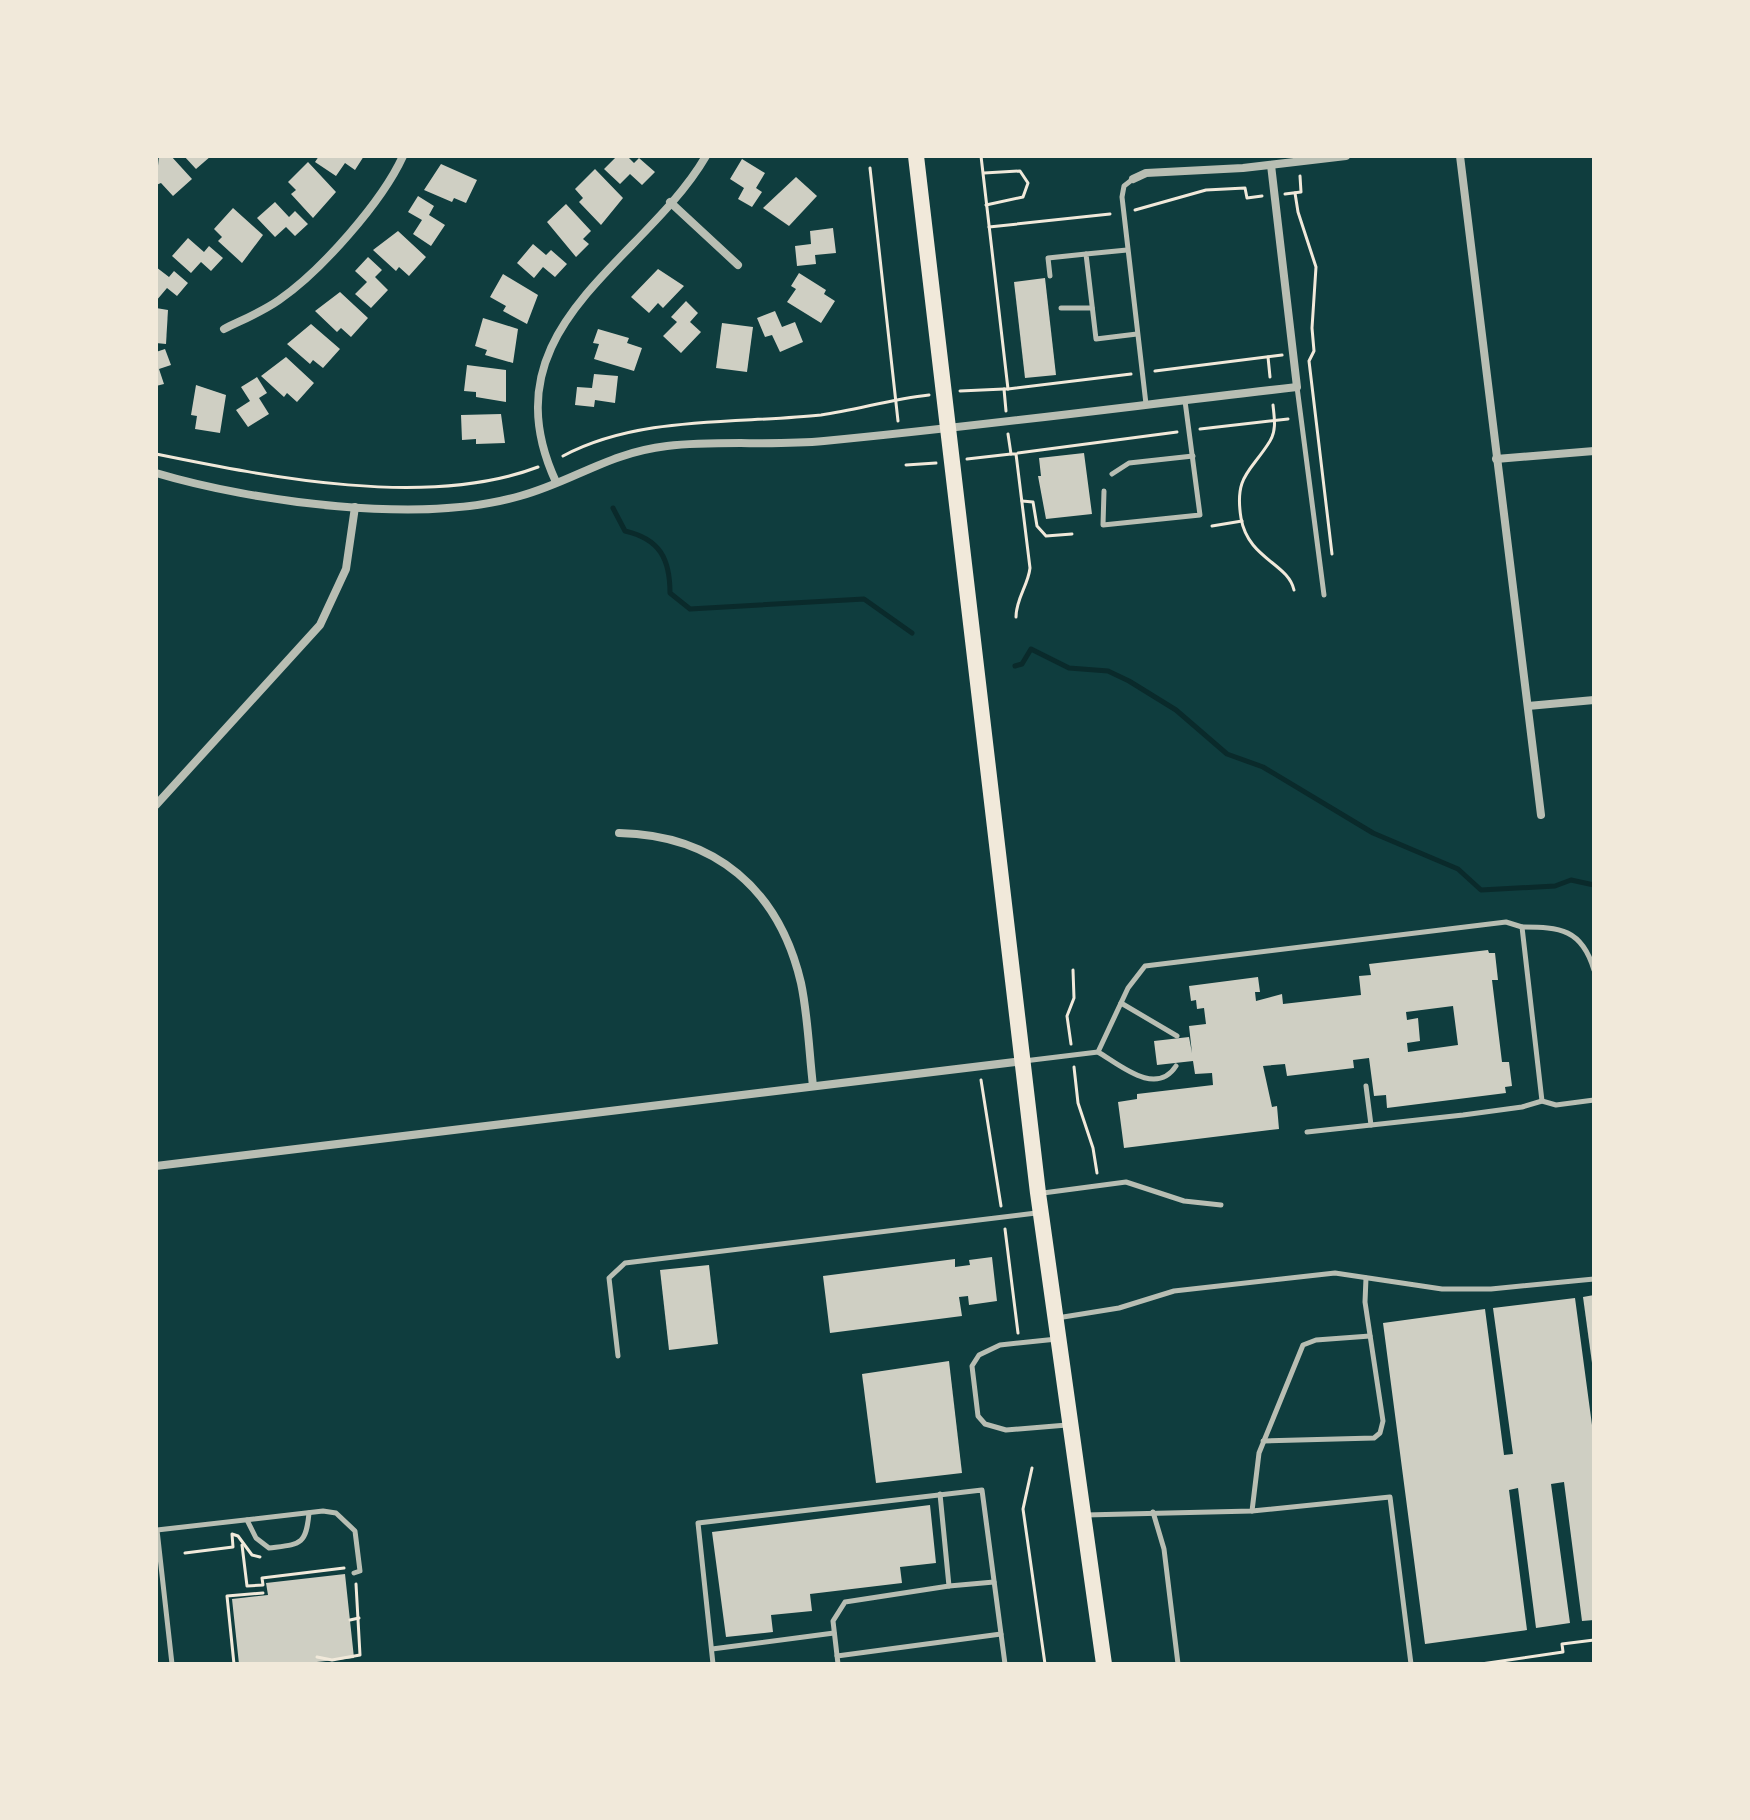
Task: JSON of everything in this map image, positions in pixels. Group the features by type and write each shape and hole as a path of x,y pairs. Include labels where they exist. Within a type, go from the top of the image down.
{"main road":[{"path":"916,156 1038,1193 1104,1664"}],"street":[{"path":"224,329 280,299 311,272 368,211 394,176 403,156"},
{"path":"556,482 545,455 540,427 542,383 552,349 587,290 670,202 706,156"},
{"path":"1133,179 1146,173 1270,160 1346,156"},
{"path":"1460,156 1541,815"},
{"path":"156,473 256,496 355,507 486,503 517,497 615,456 665,446 724,441 807,443 947,430 1297,387 1270,160"},
{"path":"670,202 738,265"},
{"path":"1496,459 1594,451"},
{"path":"156,805 320,625 346,569 355,507"},
{"path":"1528,706 1594,700"},
{"path":"619,833 650,833 698,846 734,870 766,904 786,938 801,983 813,1086"},
{"path":"156,1166 1023,1061"}],"lane":[{"path":"1133,179 1124,186 1122,197 1146,404"},
{"path":"1050,276 1048,258 1127,250"},
{"path":"1086,254 1096,339 1137,334"},
{"path":"1061,308 1092,308"},
{"path":"1297,387 1324,595"},
{"path":"1104,491 1103,525 1200,515 1185,400"},
{"path":"1112,474 1129,463 1193,456"},
{"path":"1098,1052 1121,1003 1145,966 1506,922 1522,927 1557,927 1565,931 1586,950 1594,970"},
{"path":"1522,927 1542,1101"},
{"path":"1121,1003 1177,1036"},
{"path":"1023,1061 1098,1052 1146,1080 1171,1074 1176,1066"},
{"path":"1366,1086 1371,1125"},
{"path":"1307,1132 1522,1107 1542,1101 1556,1105 1594,1100"},
{"path":"1038,1193 1126,1182 1184,1201 1221,1205"},
{"path":"618,1356 609,1278 625,1263 1041,1212"},
{"path":"1056,1318 1119,1308 1174,1291 1335,1273 1442,1289 1491,1289 1594,1279"},
{"path":"1263,1441 1374,1438 1380,1433 1383,1421 1370,1336 1366,1278"},
{"path":"1252,1511 1263,1441 1303,1345 1316,1340 1370,1336"},
{"path":"1058,1339 1000,1345 979,1355 972,1366 978,1416 985,1424 1006,1430 1070,1425"},
{"path":"713,1664 698,1523 982,1490 1005,1664"},
{"path":"940,1494 949,1586"},
{"path":"1084,1516 1252,1511 1390,1497 1411,1664"},
{"path":"1153,1512 1164,1549 1178,1664"},
{"path":"247,1520 256,1538 269,1548 297,1545 307,1535 309,1513"},
{"path":"172,1664 157,1530 309,1513 336,1513 355,1531 360,1571 354,1573"},
{"path":"838,1664 833,1621 845,1602 994,1582"},
{"path":"712,1649 834,1633"},
{"path":"837,1656 1001,1634"}],"path":[{"path":"981,156 1006,406"},
{"path":"870,168 895,408"},
{"path":"983,173 1020,171 1028,183 1023,197 1016,201 986,205"},
{"path":"1286,193 1301,192 1300,175"},
{"path":"1135,210 1206,190 1245,188 1247,198 1263,196"},
{"path":"1295,193 1316,267 1312,328 1314,351 1309,361 1333,564"},
{"path":"989,227 1110,214"},
{"path":"1305,353 1314,351"},
{"path":"1154,371 1282,355"},
{"path":"1268,357 1270,374"},
{"path":"970,390 1006,389 1130,374"},
{"path":"565,455 592,443 657,429 821,415 901,398"},
{"path":"1273,406 1271,440 1255,457 1243,479 1242,521 1254,548 1287,576 1294,590"},
{"path":"1202,429 1289,419"},
{"path":"993,456 1179,432"},
{"path":"1010,443 1022,501 1030,568 1027,584 1018,598 1016,617"},
{"path":"156,454 345,486 452,484 517,475"},
{"path":"906,465 920,464"},
{"path":"1022,501 1033,502 1037,526 1046,536 1072,534"},
{"path":"1212,526 1242,521"},
{"path":"1069,1032 1067,1016 1076,987 1073,970"},
{"path":"1075,1079 1081,1115 1093,1148 1098,1186"},
{"path":"981,1080 1001,1204"},
{"path":"1006,1232 1017,1329"},
{"path":"1032,1468 1023,1509 1045,1664"},
{"path":"242,1545 247,1586 263,1585 262,1578 343,1568"},
{"path":"317,1657 332,1660 360,1655 354,1573"},
{"path":"234,1664 227,1596 263,1593"},
{"path":"350,1620 359,1618"},
{"path":"1481,1664 1563,1652 1562,1644 1594,1640"}],"building":[{"path":"159,156 171,156 192,179 173,196 161,183 156,185"},
{"path":"184,156 211,156 196,169"},
{"path":"319,156 364,156 355,170 345,163 336,176 315,162"},
{"path":"617,156 627,156 634,163 639,158 655,172 642,185 630,174 620,184 604,169"},
{"path":"742,159 765,173 756,188 762,192 752,207 738,199 744,188 730,179"},
{"path":"308,162 336,192 313,218 291,194 296,190 288,182"},
{"path":"441,164 477,180 466,203 454,198 452,202 424,190"},
{"path":"595,169 623,198 601,225 579,202 583,198 575,189"},
{"path":"796,177 817,196 789,226 763,208"},
{"path":"418,196 434,206 429,215 445,225 431,246 413,234 422,220 408,212"},
{"path":"275,202 289,217 295,211 308,224 295,236 286,227 275,237 257,218"},
{"path":"566,204 591,231 583,239 589,244 576,257 547,222"},
{"path":"233,208 263,235 242,263 218,241 222,237 214,229"},
{"path":"833,228 836,253 815,255 816,264 797,266 795,246 811,244 810,231"},
{"path":"398,231 426,257 409,276 399,267 396,271 373,250"},
{"path":"188,238 204,252 209,246 223,258 211,271 201,262 191,273 172,256"},
{"path":"533,244 546,255 551,250 567,264 555,277 543,267 534,278 517,263"},
{"path":"368,257 382,270 375,277 388,290 371,308 355,294 367,282 355,271"},
{"path":"156,267 169,277 174,271 188,283 177,296 167,288 156,301"},
{"path":"658,269 684,286 663,308 658,303 649,313 631,297"},
{"path":"799,273 826,290 824,294 835,301 821,323 787,302 796,289 791,286"},
{"path":"503,274 538,295 527,324 503,311 506,306 490,297"},
{"path":"1045,278 1056,375 1025,378 1014,282"},
{"path":"340,292 368,318 351,337 341,328 337,332 315,311"},
{"path":"686,301 698,313 690,322 701,332 681,353 663,336 677,322 671,317"},
{"path":"156,308 168,310 166,344 156,343"},
{"path":"775,311 782,327 795,322 803,342 780,352 772,335 765,337 757,318"},
{"path":"483,318 518,329 513,363 485,355 487,350 475,346"},
{"path":"722,323 753,327 747,372 716,368"},
{"path":"311,324 340,349 323,368 313,360 310,364 287,344"},
{"path":"598,329 629,338 627,343 642,348 634,371 594,359 599,344 593,343"},
{"path":"165,349 171,365 159,369 164,384 156,386 156,352"},
{"path":"286,357 314,383 297,402 287,393 284,397 261,376"},
{"path":"467,365 506,370 506,402 476,397 476,392 464,391"},
{"path":"594,374 618,376 615,403 595,400 594,407 575,405 577,387 592,388"},
{"path":"257,377 267,393 259,398 269,414 248,427 236,410 250,401 241,387"},
{"path":"196,385 226,395 220,433 195,429 197,416 191,415"},
{"path":"501,414 505,443 476,444 476,439 462,440 461,415"},
{"path":"1084,453 1092,514 1046,519 1038,476 1041,476 1039,458"},
{"path":"1488,950 1495,953 1498,980 1492,980 1502,1062 1509,1062 1512,1086 1505,1087 1506,1093 1387,1108 1386,1095 1374,1096 1369,1058 1353,1060 1354,1068 1287,1076 1285,1064 1263,1066 1272,1107 1277,1106 1279,1129 1124,1148 1118,1102 1137,1099 1137,1094 1213,1085 1212,1073 1195,1074 1193,1061 1157,1065 1154,1041 1189,1037 1192,1053 1189,1026 1206,1024 1204,1008 1197,1009 1196,1000 1191,1001 1189,986 1258,977 1260,992 1255,992 1256,1001 1282,994 1283,1004 1361,995 1359,976 1371,975 1369,964","holes":["1453,1006 1458,1045 1408,1052 1407,1043 1420,1041 1418,1018 1407,1020 1406,1012"]},
{"path":"992,1257 997,1301 969,1305 968,1296 959,1297 962,1316 830,1333 823,1276 955,1259 955,1267 970,1265 969,1260"},
{"path":"709,1265 718,1344 669,1350 660,1270"},
{"path":"1594,1295 1594,1363 1592,1363 1583,1297"},
{"path":"1575,1298 1594,1440 1594,1620 1582,1621 1564,1482 1551,1484 1570,1623 1536,1628 1518,1488 1509,1490 1527,1630 1425,1644 1383,1323 1485,1309 1504,1455 1513,1454 1493,1308"},
{"path":"949,1361 962,1473 876,1483 862,1374"},
{"path":"930,1505 936,1563 900,1567 902,1583 810,1594 812,1611 771,1615 773,1632 726,1637 712,1532"},
{"path":"345,1574 354,1658 298,1664 239,1664 232,1599 268,1595 266,1583"}],"waterway":[{"path":"613,508 625,531 647,539 661,552 668,570 670,593 690,609 864,599 912,633"},
{"path":"1015,666 1022,664 1031,649 1069,668 1108,671 1129,681 1176,710 1227,754 1263,767 1373,833 1458,869 1481,890 1555,886 1571,880 1594,885"}]}
